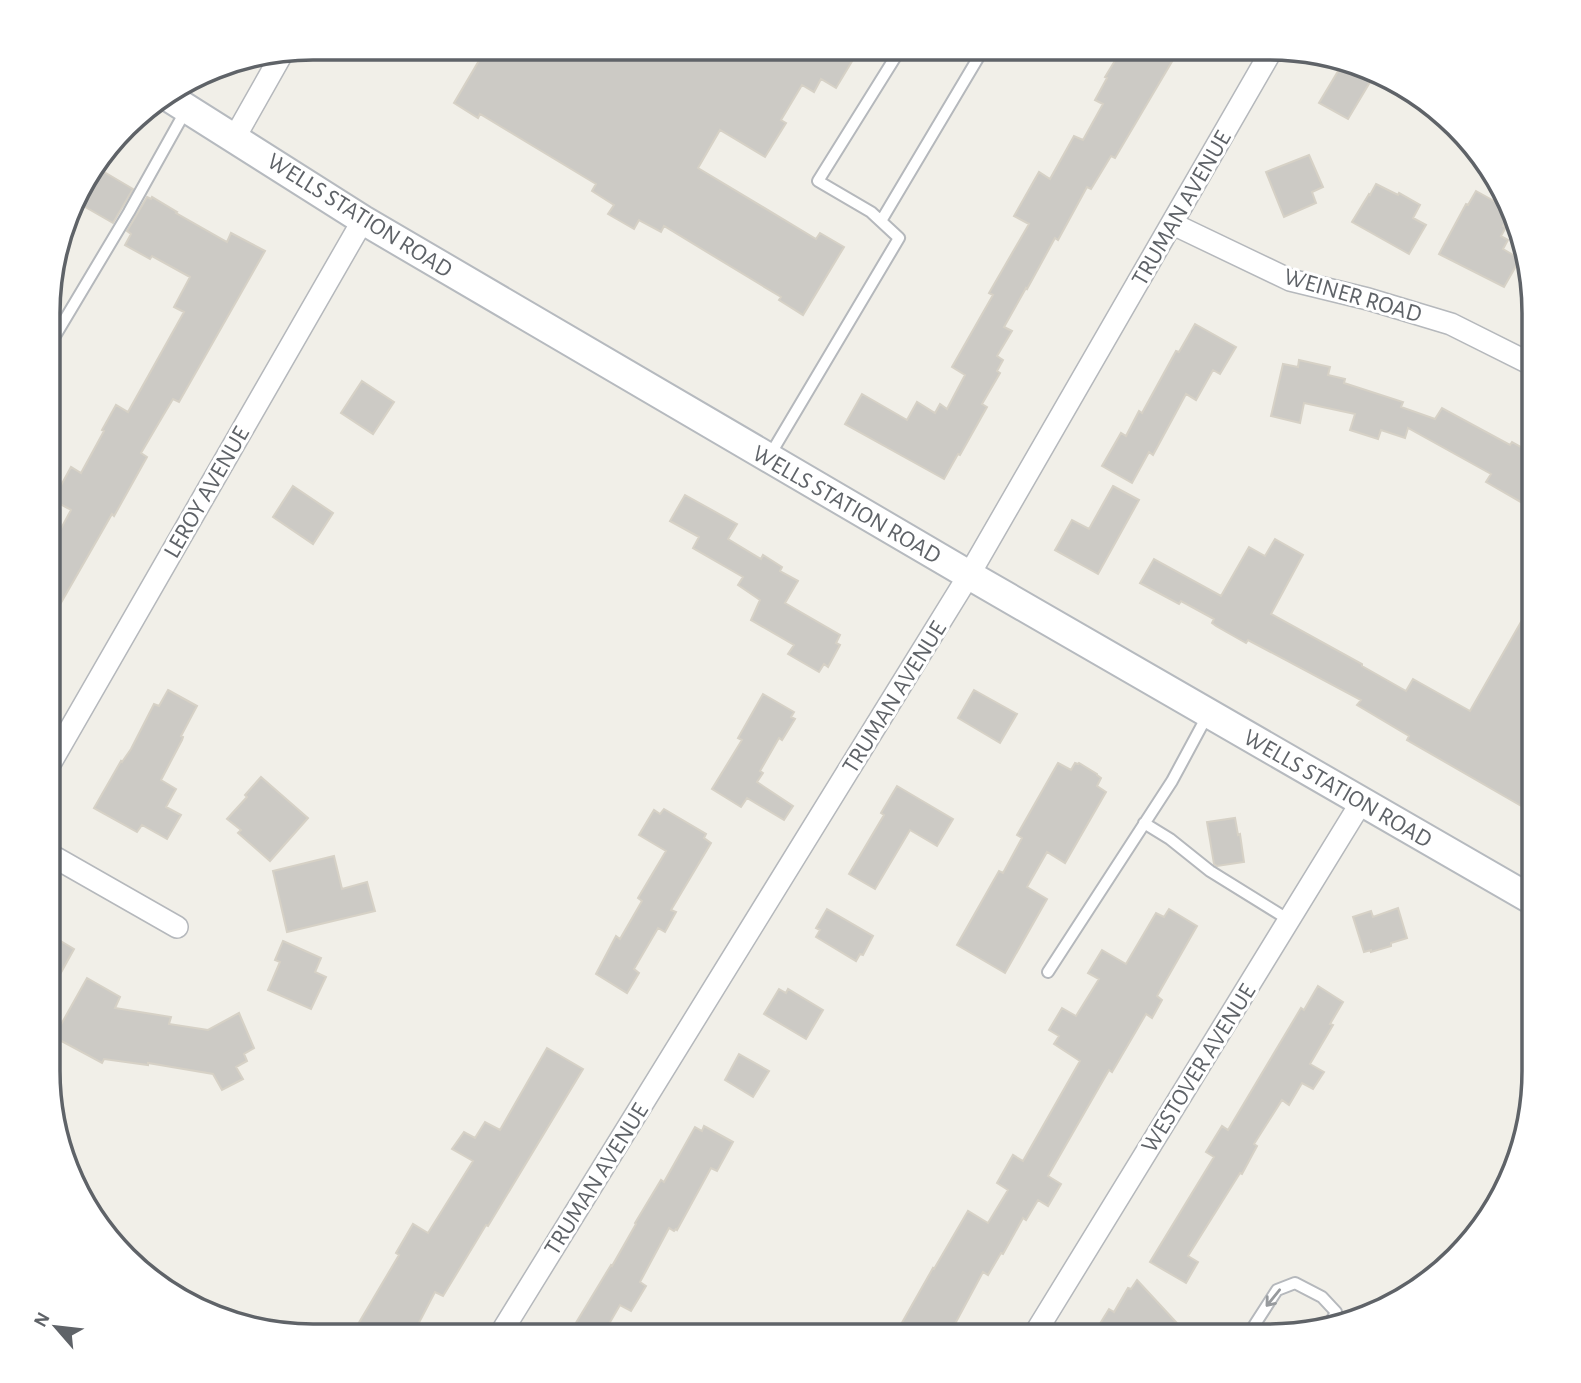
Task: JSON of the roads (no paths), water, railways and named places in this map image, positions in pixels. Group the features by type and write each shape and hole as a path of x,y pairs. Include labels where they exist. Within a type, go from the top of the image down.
{"street":[{"name":"TRUMAN AVENUE","path":"506,1324 970,575 1266,60"},
{"path":"234,137 277,62"},
{"name":"WELLS STATION ROAD","path":"177,102 363,220 1522,894"},
{"name":"LEROY AVENUE","path":"60,747 363,220"},
{"name":"WEINER ROAD","path":"1173,224 1290,280 1368,299 1451,324 1522,360"},
{"name":"WESTOVER AVENUE","path":"1041,1324 1362,801"},
{"path":"60,860 177,927"}],"lane":[{"path":"769,458 899,238 871,212 818,181 894,60"},
{"path":"881,221 977,60"},
{"path":"60,328 129,212 177,102"},
{"path":"1048,972 1172,781 1209,713"},
{"path":"1144,823 1170,839 1210,871 1289,920"},
{"path":"1255,1324 1277,1290 1295,1283 1322,1297 1336,1312 1334,1315"}]}
